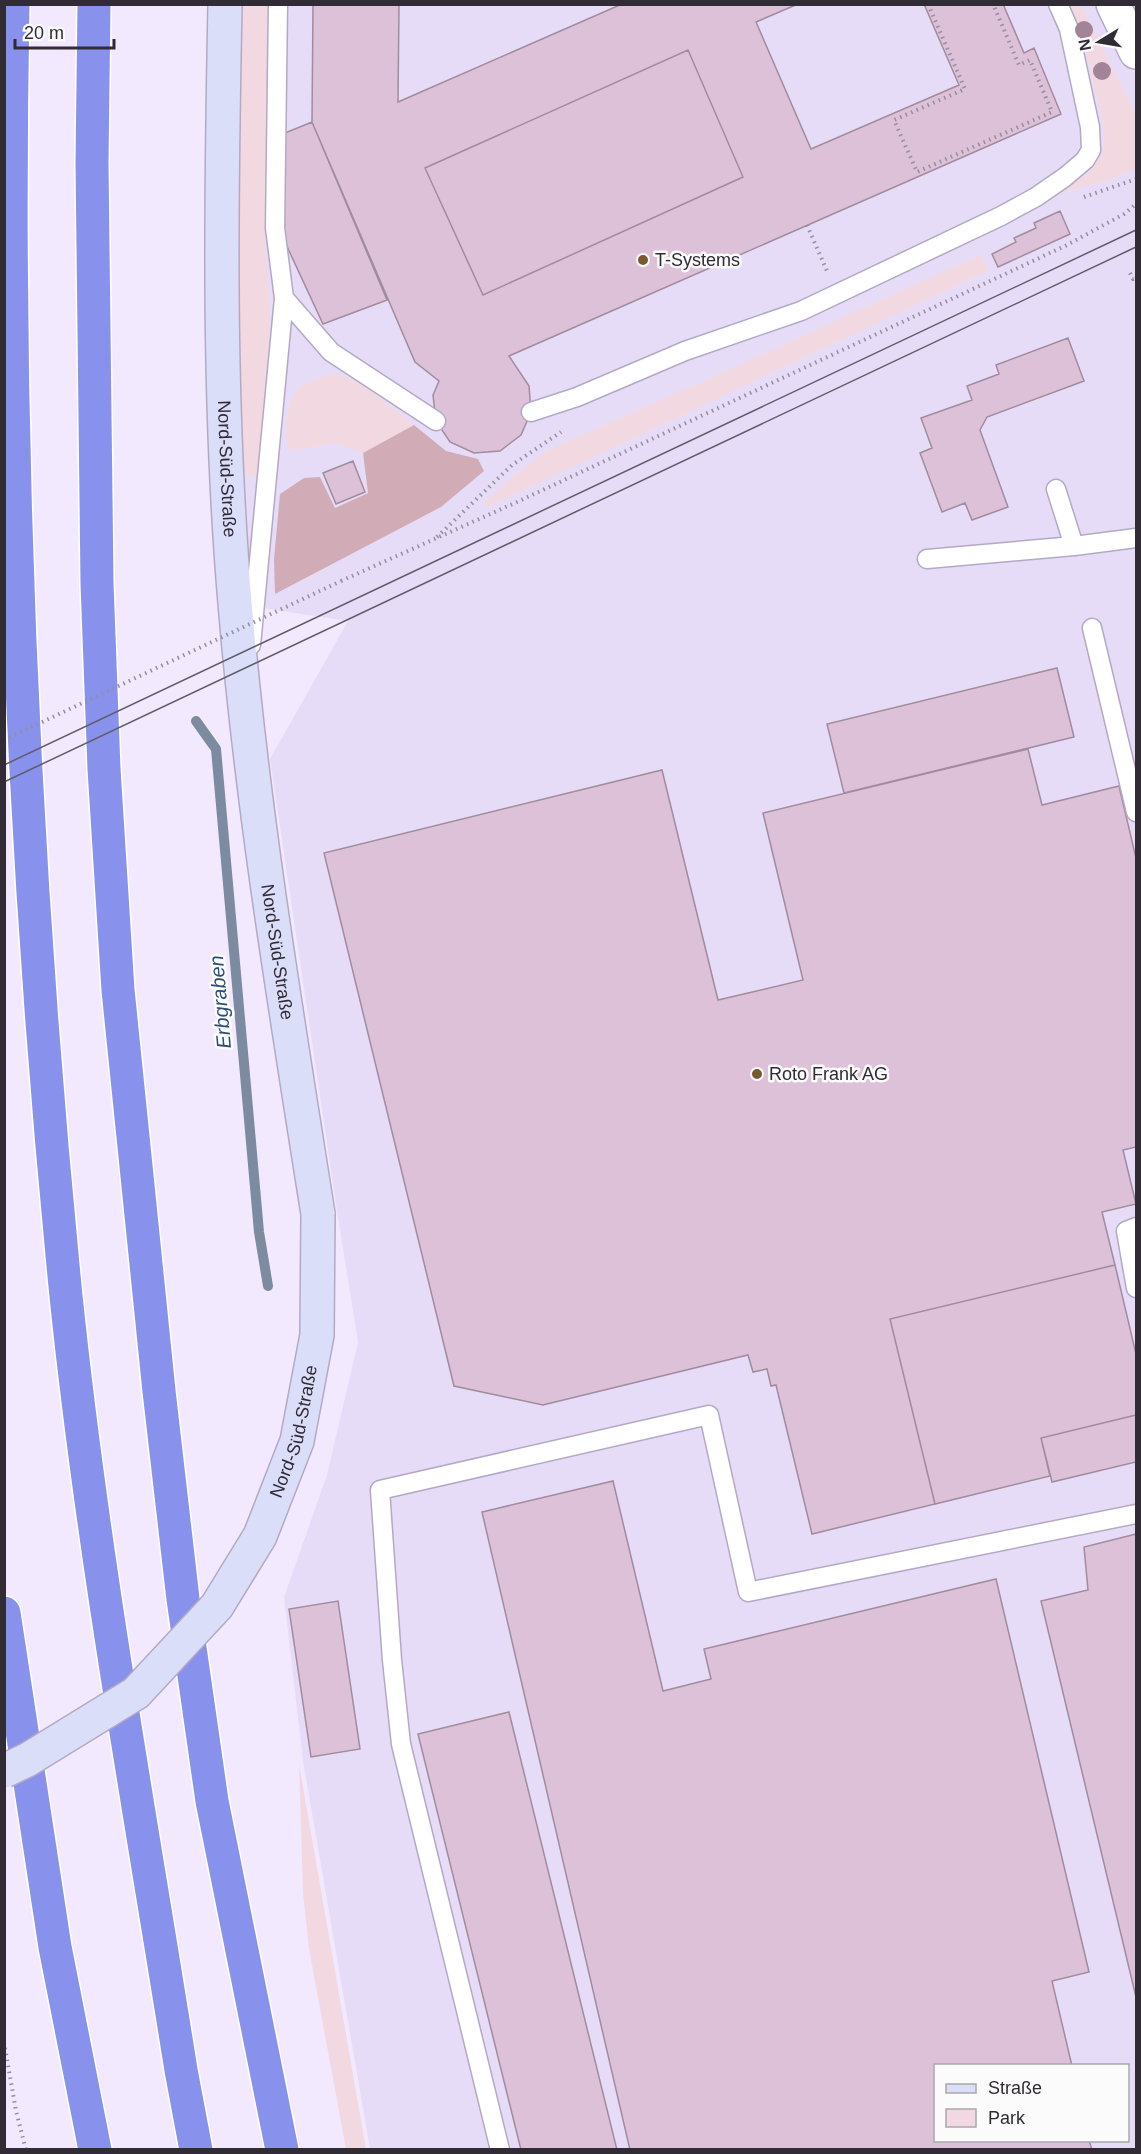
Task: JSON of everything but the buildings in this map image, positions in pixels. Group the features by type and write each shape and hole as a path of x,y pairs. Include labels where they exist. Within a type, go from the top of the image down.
{"highway":[{"path":"14,4 10,157 17,600 24,746 42,1013 66,1297 98,1562 196,2150"},
{"path":"94,4 92,162 97,572 104,769 118,990 159,1391 194,1678 212,1801 282,2150"},
{"path":"4,1613 8,1666 55,1947 95,2150"}],"main road":[{"name":"Nord-Süd-Straße","path":"4,1771 27,1760 136,1693 217,1606 260,1536 297,1441 317,1335 318,1214 262,854 235,604 226,474 223,196 225,4"}],"street":[{"path":"1113,4 1137,52"}],"lane":[{"path":"245,707 284,297 275,228 278,4"},
{"path":"531,412 577,397 685,351 801,311 1002,216 1065,177 1085,160 1091,150 1090,127 1069,29 1058,4"},
{"path":"284,297 331,352 436,421"},
{"path":"1056,489 1074,546"},
{"path":"927,559 1137,538"},
{"path":"1092,628 1137,812"},
{"path":"1137,1227 1126,1231 1137,1288"},
{"path":"500,2150 401,1744 392,1660 380,1490 709,1415 748,1592 1137,1514"}],"path":[{"path":"928,4 965,89 894,120 917,172 1052,112 1030,60 1019,65 993,4"},
{"path":"4,740 341,581 434,540 1065,246 1102,227 1137,204"},
{"path":"807,225 815,244"},
{"path":"1130,273 1133,279 1137,278"},
{"path":"434,540 512,465 538,445 568,428"},
{"path":"4,2042 16,2111 26,2150"}],"shaded area":[{"path":"225,5 1136,5 1136,2149 370,2149 303,1761 284,1597 327,1475 358,1342 270,759 348,621 235,604"},
{"path":"414,425 446,451 478,459 484,471 441,507 275,594 274,559 280,494 304,478 320,477 335,508 368,493 363,453"}],"green space":[{"path":"239,5 269,5 265,233 270,313 268,395 260,471 255,476 249,477 243,469 236,299"},
{"path":"1069,5 1081,5 1136,114 1136,168 1111,180 1057,193 1058,190 1083,177 1094,167 1104,144 1104,128 1082,34"},
{"path":"980,255 989,270 486,508 484,502 513,476 548,450"},
{"path":"336,374 361,383 414,425 363,453 334,443 292,451 287,442 286,425 292,397 305,384"},
{"path":"299,1764 366,2149 346,2149 309,1949 303,1893"}],"waterway":[{"name":"Erbgraben","path":"196,721 216,749 259,1232 268,1286"}],"tram line":[{"path":"4,765 1136,230"},
{"path":"4,782 1136,247"}],"place":[{"name":"T-Systems","path":"643,260"},
{"name":"Roto Frank AG","path":"757,1074"}]}
